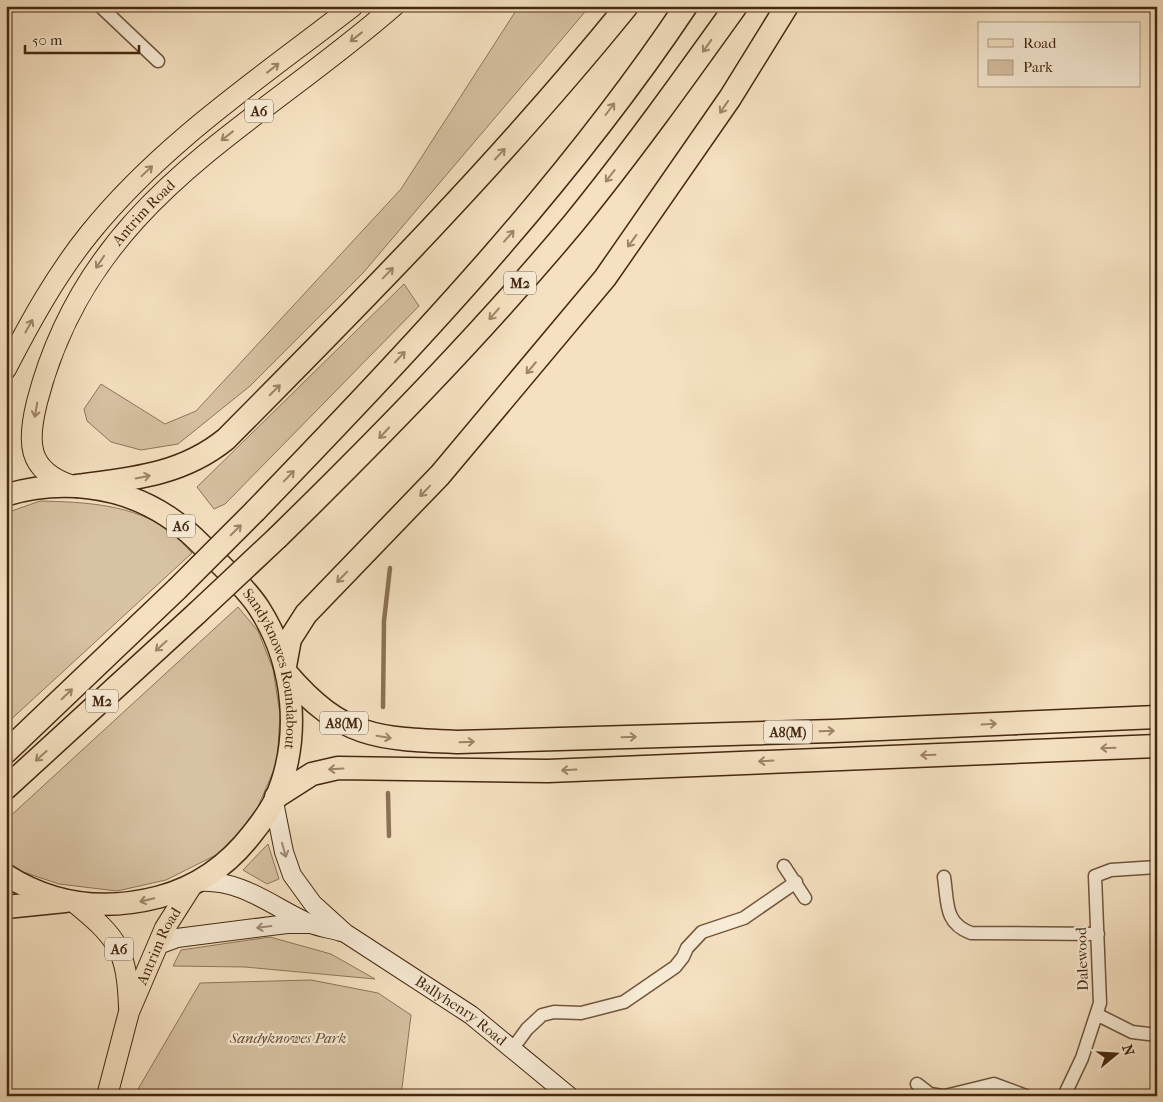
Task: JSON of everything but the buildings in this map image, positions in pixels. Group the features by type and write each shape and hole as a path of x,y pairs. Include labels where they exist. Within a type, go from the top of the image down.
{"highway":[{"path":"74,485 142,478 168,472 210,452 226,439 446,213 517,135 627,6"},
{"name":"M2","path":"6,752 177,589 255,511 354,407 511,234 597,127 686,6"},
{"name":"M2","path":"6,788 278,537 378,439 449,364 573,223 680,84 736,6"},
{"path":"286,670 290,639 306,614 440,475 605,278 714,121 787,6"},
{"name":"Sandyknowes Roundabout","path":"6,495 36,488 74,485 129,497 167,516 182,527 249,594 269,626 281,650 286,670 292,716 288,757 275,800 232,857 195,883 167,895 136,903 112,905 70,902 27,887 6,875"},
{"name":"A8(M)","path":"286,670 329,715 342,722 371,735 418,740 458,742 834,731 1157,717"},
{"name":"A8(M)","path":"275,800 312,774 338,768 548,771 1157,746"},
{"path":"6,907 70,902"}],"main road":[{"name":"Antrim Road","path":"6,370 30,324 73,254 113,206 145,172 203,122 353,6"},
{"name":"Antrim Road","path":"74,485 46,474 37,461 32,449 34,418 53,347 66,319 96,269 130,224 184,172 394,6"},
{"name":"Ballyhenry Road","path":"275,800 284,852 292,874 313,904 346,933 471,1015 569,1096"},
{"name":"Ballyhenry Road","path":"195,883 217,881 236,886 258,894 312,924 346,933"},
{"name":"Antrim Road","path":"107,1096 129,1012 165,928 195,883"},
{"name":"Antrim Road","path":"70,902 107,932 118,947 125,962 129,1012"},
{"path":"158,945 177,938 220,932 287,924 312,924"}],"street":[{"path":"100,6 158,61"},
{"path":"784,866 805,898"},
{"name":"Dalewood","path":"1064,1096 1082,1058 1098,1015 1100,1003 1096,876 1111,870 1157,867"},
{"path":"944,877 950,918 957,928 971,933 1098,934"},
{"path":"513,1048 531,1024 542,1015 554,1012 581,1013 624,1002 675,967 684,957 687,948 702,932 744,918 796,882"},
{"path":"1098,1015 1132,1032 1157,1035"},
{"path":"917,1084 930,1094 944,1096 994,1084 1026,1096"}],"green space":[{"path":"519,6 590,6 363,273 250,386 178,444 141,450 111,442 87,421 84,409 101,384 165,424 196,411 401,189"},
{"path":"404,284 419,306 225,504 214,509 197,487"},
{"path":"40,501 108,506 140,515 170,531 192,553 6,724 6,513"},
{"path":"238,607 258,631 273,669 280,714 277,763 253,818 218,854 166,880 117,891 59,884 23,872 6,861 6,820"},
{"path":"268,844 279,879 267,884 243,870"},
{"path":"270,937 331,954 375,979 245,967 173,966 181,950"},
{"name":"Sandyknowes Park","path":"311,980 378,993 411,1015 401,1096 134,1096 200,983"}],"waterway":[{"path":"383,707 384,621 390,568"},
{"path":"388,793 389,836"}]}
